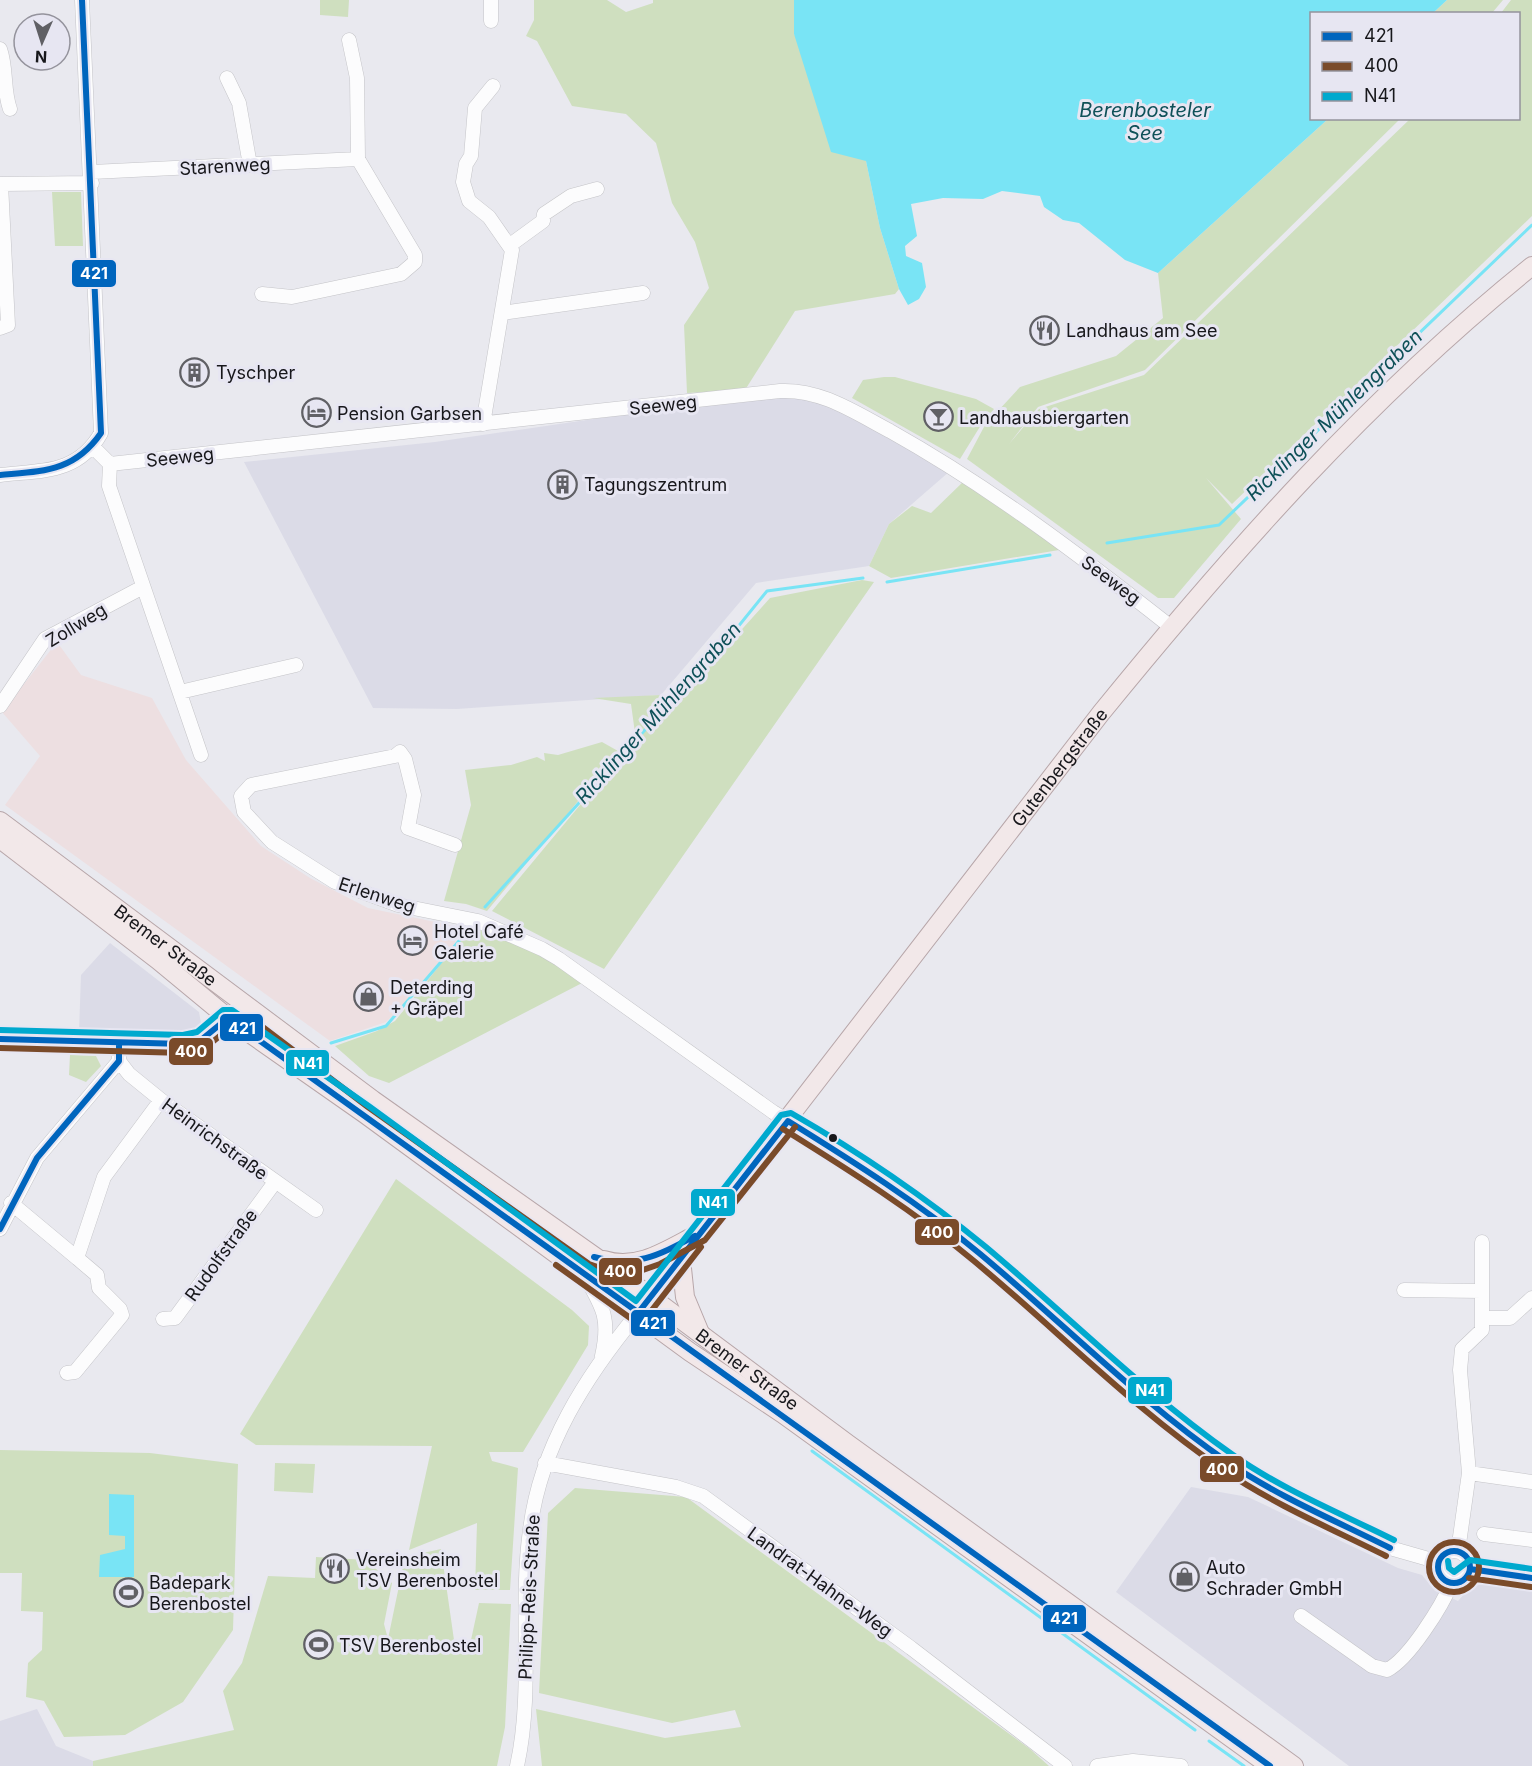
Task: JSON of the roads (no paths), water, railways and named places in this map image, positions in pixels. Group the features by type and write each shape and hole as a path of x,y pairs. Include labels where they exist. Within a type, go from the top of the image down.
{"main road":[{"name":"Gutenbergstraße","path":"638,1313 1101,713 1172,627 1284,498 1417,366 1486,303 1532,266"},
{"name":"Bremer Straße","path":"0,821 153,937 258,1012 373,1101 650,1297 1294,1766"},
{"name":"Bremer Straße","path":"0,839 158,960 228,1018 366,1113 585,1276 783,1414 1270,1766"},
{"path":"594,1257 610,1262 635,1263 656,1256 700,1233"},
{"path":"681,1259 685,1297 700,1334"}],"street":[{"path":"0,475 65,466 83,457 93,447 103,425 82,0"},
{"path":"491,0 491,21"},
{"path":"262,294 292,297 401,274 410,268 415,255 358,159 357,78 349,40"},
{"path":"0,50 5,64 7,101 10,108"},
{"path":"227,78 238,103 250,165"},
{"path":"483,424 513,259 510,245 489,217 469,201 463,182 466,164 471,156 475,108 493,86"},
{"name":"Starenweg","path":"1,184 358,159"},
{"path":"0,328 8,325 1,184"},
{"path":"510,245 543,221 544,214 571,195 597,189"},
{"path":"502,313 643,293"},
{"name":"Seeweg","path":"110,464 780,391 806,392 820,395 955,468 1057,538 1172,627"},
{"path":"93,447 110,464 109,486 201,755"},
{"name":"Zollweg","path":"0,706 45,639 143,587"},
{"path":"180,692 296,665"},
{"name":"Erlenweg","path":"455,845 408,828 414,795 405,759 400,753 395,756 251,785 241,796 244,812 261,831 318,873 387,902 478,921 542,948 788,1121"},
{"path":"0,1039 193,1043 210,1034 228,1018 258,1012"},
{"path":"0,1229 6,1202 37,1158 119,1061 119,1043"},
{"name":"Heinrichstraße","path":"119,1061 129,1074 161,1100 316,1210"},
{"path":"77,1258 104,1177 161,1100"},
{"path":"788,1121 874,1174 942,1223 1125,1382 1184,1430 1232,1464 1267,1486 1390,1548 1439,1562"},
{"name":"Rudolfstraße","path":"163,1319 175,1318 275,1182"},
{"path":"6,1202 97,1275 99,1288 120,1309 122,1315 75,1372 67,1373"},
{"path":"1458,1551 1469,1473 1460,1370 1462,1349 1482,1330 1482,1242"},
{"path":"585,1276 605,1314 607,1332 601,1361"},
{"path":"1404,1290 1482,1292"},
{"path":"1482,1318 1509,1318 1532,1298"},
{"name":"Philipp-Reis-Straße","path":"517,1766 524,1720 529,1531 545,1463 577,1395 638,1313"},
{"name":"Landrat-Hahne-Weg","path":"545,1463 676,1487 703,1496 911,1648 1065,1766"},
{"path":"1469,1473 1532,1482"},
{"path":"1485,1533 1532,1540"},
{"path":"1458,1551 1466,1556 1470,1569 1462,1580 1452,1582 1440,1573 1439,1562 1446,1553 1458,1551"},
{"path":"1470,1569 1532,1578"},
{"path":"1301,1616 1372,1666 1387,1670 1398,1663 1443,1604 1452,1582"},
{"path":"1097,1766 1133,1761 1181,1766"}],"water":[{"name":"Berenbosteler See","path":"794,0 1447,0 1434,12 1310,12 1310,120 1327,120 1158,273 1125,260 1079,223 1063,220 1044,207 1040,196 1002,191 983,199 943,198 911,204 917,236 905,246 906,256 922,263 926,287 919,299 908,305 899,289 880,228 866,161 831,152 794,34"},
{"path":"109,1494 134,1495 134,1577 99,1577 100,1555 125,1549 125,1536 109,1535"}],"waterway":[{"name":"Ricklinger Mühlengraben","path":"1107,543 1219,525 1532,225"},
{"name":"Ricklinger Mühlengraben","path":"887,582 1050,555"},
{"name":"Ricklinger Mühlengraben","path":"485,907 737,628 767,591 863,578"},
{"name":"Ricklinger Mühlengraben","path":"331,1043 386,1026 464,935"},
{"path":"812,1451 1195,1730"},
{"path":"1209,1741 1244,1766"}],"place":[{"name":"Landhaus am See","path":"1045,330"},
{"name":"Tyschper","path":"195,372"},
{"name":"Pension Garbsen","path":"316,413"},
{"name":"Landhausbiergarten","path":"938,417"},
{"name":"Tagungszentrum","path":"563,484"},
{"name":"Hotel Café Galerie","path":"413,941"},
{"name":"Deterding + Gräpel","path":"369,997"},
{"name":"Vereinsheim TSV Berenbostel","path":"335,1569"},
{"name":"Auto Schrader GmbH","path":"1185,1577"},
{"name":"Badepark Berenbostel","path":"128,1592"},
{"name":"TSV Berenbostel","path":"318,1645"}]}
